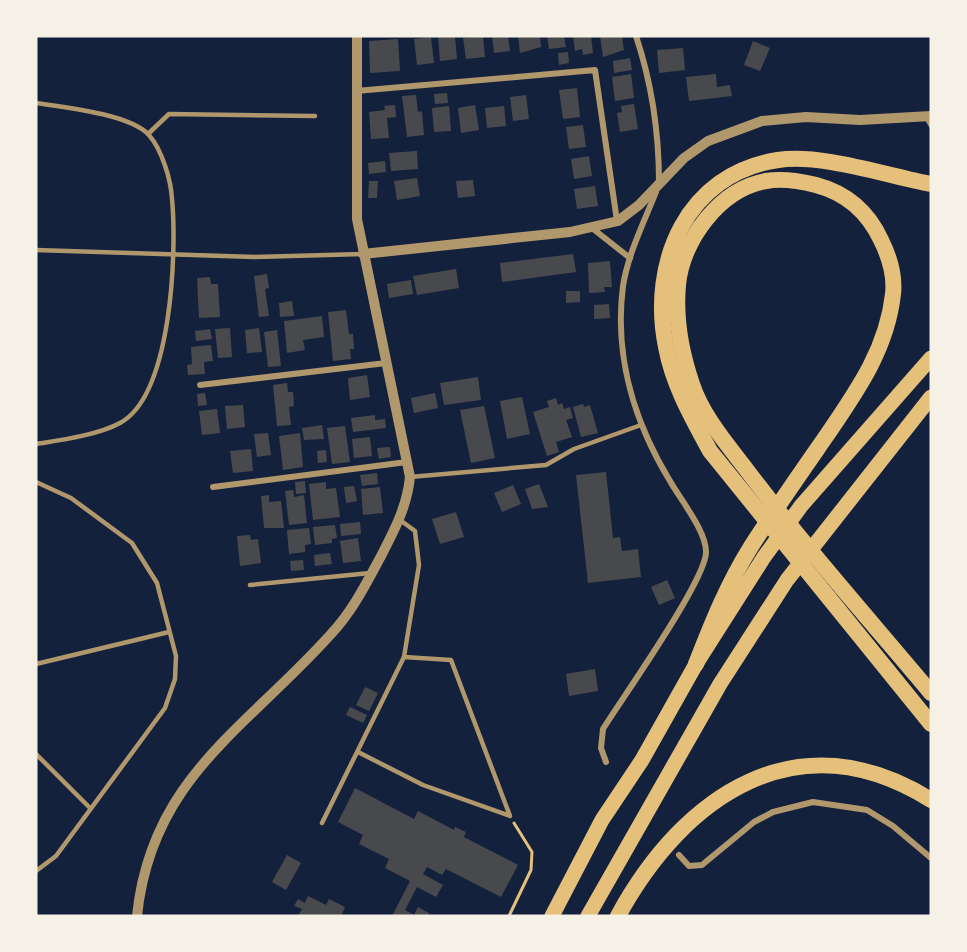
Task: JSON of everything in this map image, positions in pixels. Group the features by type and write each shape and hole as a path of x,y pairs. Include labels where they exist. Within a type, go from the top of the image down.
{"highway":[{"path":"931,184 811,160 780,160 752,166 729,177 706,194 684,219 671,249 663,282 661,314 673,374 688,411 710,451 931,724"},
{"path":"758,551 786,494 853,397 874,361 889,322 893,290 889,256 874,225 855,204 828,188 796,180 764,181 732,194 708,217 690,244 678,282 681,348 693,388 722,437 766,495 931,693"},
{"path":"552,916 602,820 642,760 696,664 723,596 758,551 801,506 931,358"},
{"path":"588,916 720,684 787,580 931,397"},
{"path":"618,916 633,888 676,832 710,803 751,780 774,772 808,765 844,766 908,786 931,800"}],"street":[{"path":"137,916 146,861 164,818 185,784 332,633 359,597 400,520 408,500 410,477 357,219 357,36"},
{"path":"606,762 601,748 603,729 694,585 706,553 701,534 655,455 641,425 626,372 621,322 623,285 630,258 660,182 658,132 648,72 636,36"},
{"path":"356,91 595,70 618,221"},
{"path":"363,254 492,242 592,228 618,221 639,205 684,158 708,141 762,121 806,117 929,120"},
{"path":"592,228 630,258"},
{"path":"200,385 386,363"},
{"path":"213,487 406,462"},
{"path":"679,855 689,866 702,866 754,822 773,812 813,802 867,810 893,826 931,858"}],"lane":[{"path":"36,103 107,116 148,134 164,164 172,198 169,308 158,364 135,410 121,423 69,438 36,444"},
{"path":"148,134 169,114 315,116"},
{"path":"36,250 255,257 363,254"},
{"path":"410,477 546,465 573,449 641,425"},
{"path":"36,482 71,498 132,543 157,584 176,656 175,679 165,708 56,856 36,871"},
{"path":"322,823 404,657 419,565 415,531 400,520"},
{"path":"250,585 372,572"},
{"path":"36,664 169,632"},
{"path":"404,657 451,660 510,816"},
{"path":"358,752 423,786 510,816"},
{"path":"36,754 90,808"}],"path":[{"path":"509,916 531,870 532,852 510,816"}],"building":[{"path":"438,36 455,36 457,59 440,61"},
{"path":"483,36 485,57 466,59 463,38"},
{"path":"492,36 508,36 510,51 494,53"},
{"path":"518,36 540,36 541,47 520,53"},
{"path":"547,36 564,36 566,47 549,49"},
{"path":"573,36 591,36 593,53 583,55 582,49 575,51"},
{"path":"600,36 622,37 624,50 603,57"},
{"path":"431,37 434,63 417,65 414,39"},
{"path":"398,39 400,71 370,73 369,41"},
{"path":"753,41 770,48 760,71 744,65"},
{"path":"683,48 685,70 659,73 657,50"},
{"path":"568,52 569,63 559,65 558,53"},
{"path":"630,58 632,70 614,73 613,61"},
{"path":"631,74 634,98 615,101 612,77"},
{"path":"716,74 717,87 730,85 732,96 689,101 686,77"},
{"path":"577,88 580,117 563,119 559,90"},
{"path":"447,93 448,103 435,104 434,94"},
{"path":"416,95 418,112 422,111 424,135 407,137 402,96"},
{"path":"526,95 529,119 513,121 510,97"},
{"path":"634,104 638,129 620,132 617,113 622,112 621,106"},
{"path":"395,105 396,117 387,118 389,138 371,139 369,112 385,110 384,106"},
{"path":"475,105 479,130 461,133 458,108"},
{"path":"449,106 451,131 434,132 432,108"},
{"path":"504,106 506,126 487,128 485,108"},
{"path":"583,125 586,147 569,149 566,127"},
{"path":"417,151 418,169 391,171 389,153"},
{"path":"589,156 592,176 574,179 571,159"},
{"path":"385,161 386,172 369,174 368,163"},
{"path":"417,178 420,196 397,200 394,181"},
{"path":"473,180 475,196 458,198 456,181"},
{"path":"369,181 378,181 377,198 368,198"},
{"path":"595,186 598,206 577,209 574,189"},
{"path":"573,254 576,272 502,282 500,263"},
{"path":"610,261 612,287 604,287 605,292 589,293 588,263"},
{"path":"456,269 459,288 417,295 413,276"},
{"path":"267,274 269,288 265,289 269,316 259,317 254,276"},
{"path":"210,277 211,284 218,284 220,317 199,318 197,278"},
{"path":"411,280 413,294 389,298 387,284"},
{"path":"566,291 580,291 580,302 566,303"},
{"path":"292,301 294,316 280,317 279,303"},
{"path":"609,304 610,318 594,319 594,305"},
{"path":"346,310 349,334 353,334 354,349 350,349 351,359 333,361 328,312"},
{"path":"322,316 324,337 303,340 305,350 287,353 284,321"},
{"path":"230,328 232,357 218,358 215,329"},
{"path":"259,328 262,352 247,353 245,330"},
{"path":"210,329 212,339 196,341 195,331"},
{"path":"277,330 281,366 268,367 264,332"},
{"path":"211,345 213,361 204,362 205,374 188,375 187,365 192,364 191,347"},
{"path":"367,375 370,397 350,400 348,378"},
{"path":"478,377 481,400 444,405 440,383"},
{"path":"287,383 288,392 293,392 294,406 289,407 291,425 277,426 273,385"},
{"path":"205,393 207,405 198,406 197,394"},
{"path":"435,393 438,408 414,413 411,398"},
{"path":"522,397 530,434 507,439 500,401"},
{"path":"556,398 558,405 562,403 564,409 570,407 573,418 566,420 572,437 556,442 559,452 547,456 533,412 549,407 547,401"},
{"path":"583,404 584,407 590,405 598,433 581,437 573,407"},
{"path":"243,405 245,427 227,429 225,406"},
{"path":"484,406 495,458 471,463 460,410"},
{"path":"217,409 220,433 202,435 199,411"},
{"path":"375,415 375,420 385,419 386,428 353,432 351,418"},
{"path":"322,425 324,439 304,440 302,428"},
{"path":"345,426 350,462 332,464 327,428"},
{"path":"268,433 271,455 257,457 254,434"},
{"path":"300,433 303,467 283,470 279,436"},
{"path":"370,437 372,456 354,458 352,439"},
{"path":"390,447 391,457 379,459 377,448"},
{"path":"251,449 253,471 233,473 230,451"},
{"path":"326,450 327,462 318,463 317,451"},
{"path":"606,472 613,538 620,537 622,551 638,549 641,577 588,583 576,475"},
{"path":"377,473 378,484 362,486 360,475"},
{"path":"305,481 306,493 296,494 295,482"},
{"path":"326,482 326,489 336,488 340,517 313,520 309,484"},
{"path":"539,484 548,507 532,509 525,489"},
{"path":"513,485 521,504 502,512 494,493"},
{"path":"354,486 357,501 346,503 344,487"},
{"path":"380,487 383,513 363,515 361,489"},
{"path":"293,490 294,497 304,495 307,523 289,525 285,491"},
{"path":"269,495 269,502 281,501 284,528 264,528 261,496"},
{"path":"456,512 464,537 440,544 432,519"},
{"path":"360,522 361,534 341,536 340,524"},
{"path":"335,525 337,538 332,539 332,543 315,545 313,527"},
{"path":"309,528 311,544 305,545 305,552 289,554 287,530"},
{"path":"250,535 251,540 258,539 261,563 240,566 237,536"},
{"path":"358,538 361,561 343,563 340,541"},
{"path":"330,553 332,564 315,566 314,555"},
{"path":"303,560 304,570 291,571 290,561"},
{"path":"667,580 675,598 659,605 651,587"},
{"path":"595,669 598,691 569,696 566,674"},
{"path":"365,687 378,693 369,711 356,705"},
{"path":"350,707 367,715 363,723 346,715"},
{"path":"355,788 414,819 418,811 454,830 455,827 466,832 464,837 518,865 501,897 446,869 442,875 427,867 423,874 443,885 436,897 417,887 405,910 414,915 418,907 429,913 428,916 392,916 410,881 385,868 389,859 359,844 363,835 338,822"},
{"path":"287,855 301,863 286,890 272,882"},
{"path":"308,896 326,905 329,899 345,907 341,916 298,916 302,909 294,906 298,899 305,903"}]}
